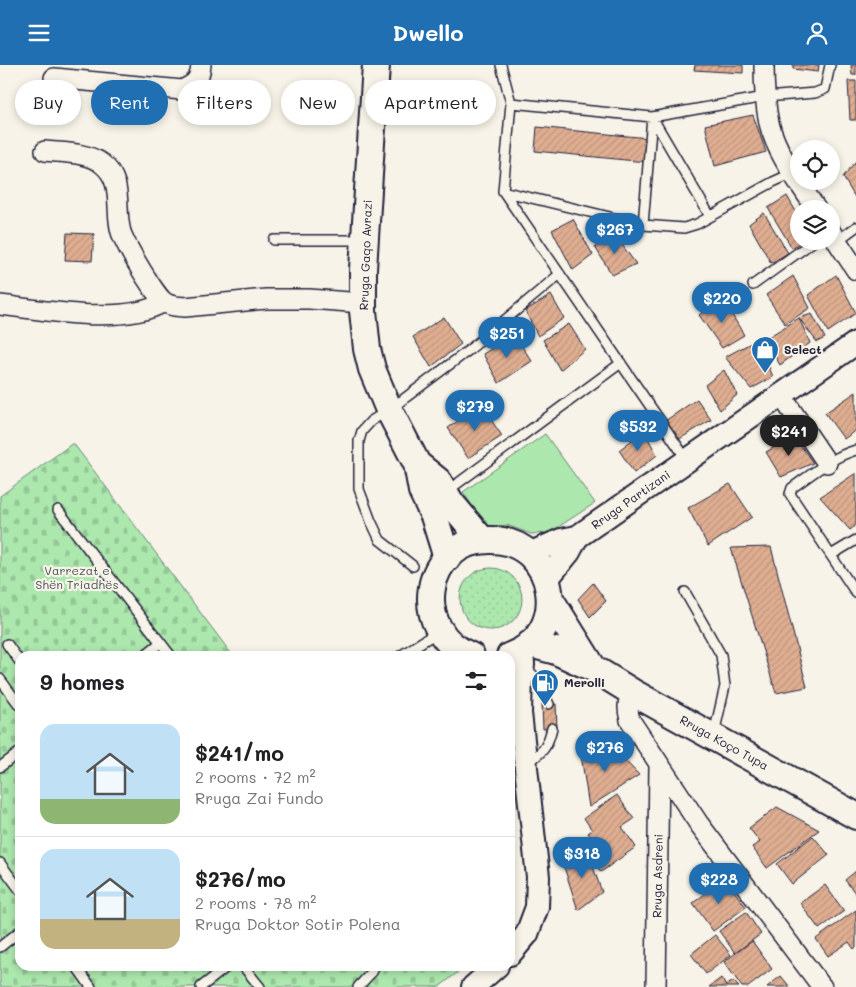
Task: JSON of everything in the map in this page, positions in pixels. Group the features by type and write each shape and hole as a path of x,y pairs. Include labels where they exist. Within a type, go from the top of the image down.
{"main road":[{"name":"Rruga Gaqo Avrazi","path":"376,65 363,303 367,349 372,369 389,410 417,464 422,491 434,517 446,558"},
{"name":"Rruga Gaqo Avrazi","path":"417,464 438,481 451,503 482,540"},
{"path":"461,651 455,648 439,631 432,615 430,595 436,575 446,558 463,546 492,539 512,544 529,554"},
{"name":"Rruga Koço Tupa","path":"529,554 536,561 548,589 593,668"},
{"path":"521,654 543,628 547,619 548,589"},
{"name":"Rruga Koço Tupa","path":"521,654 556,651 593,668 713,737 855,812"}],"street":[{"path":"54,78 182,90 194,85 201,74 201,65"},
{"path":"764,65 765,97 770,125 782,156 790,168"},
{"path":"45,151 91,158 101,163 108,170 114,179 118,192 118,218 121,232 155,292 164,302 172,306 185,307 266,299 309,299 363,303"},
{"path":"840,245 856,270"},
{"path":"0,305 87,314 132,313 153,309 164,302"},
{"name":"Rruga Partizani","path":"548,589 578,537 856,343"},
{"path":"781,395 827,463"},
{"name":"Rruga Partizani","path":"529,554 561,540 578,537"},
{"path":"515,948 527,934 537,907 538,877 526,763 515,705 521,654"},
{"path":"632,692 627,702 630,721 699,824 822,987"},
{"name":"Rruga Asdreni","path":"656,987 659,765"},
{"path":"473,987 491,971"}],"lane":[{"path":"501,65 511,103 504,191 688,460"},
{"path":"511,103 652,117 765,97 815,93 825,89 830,65"},
{"path":"652,117 710,216"},
{"path":"643,225 652,117"},
{"path":"504,191 643,225 684,228 697,224 790,175"},
{"path":"840,234 856,227"},
{"path":"274,240 365,240"},
{"path":"753,285 802,250"},
{"path":"413,566 380,540 359,489 359,441 362,431 371,421 389,410 468,350 560,274"},
{"path":"445,493 621,363"},
{"path":"856,450 843,454 827,463 792,488 790,494 856,593"},
{"path":"58,510 167,651"},
{"path":"830,555 856,540"},
{"path":"685,592 721,655 725,686 713,737"},
{"path":"408,651 439,631"},
{"path":"150,651 160,643"},
{"path":"8,644 15,654"},
{"path":"521,654 549,704"},
{"path":"0,679 15,699"},
{"path":"526,763 548,745 552,728"},
{"path":"0,767 15,756"},
{"path":"0,863 15,883"},
{"path":"0,947 15,935"},
{"path":"80,971 91,987"},
{"path":"201,987 222,971"},
{"path":"247,971 260,987"},
{"path":"358,987 372,971"}],"green space":[{"path":"545,434 595,503 549,533 531,534 507,525 487,528 463,492"},
{"name":"Varrezat e Shën Triadhës","path":"73,443 229,651 15,651 15,971 460,971 439,987 0,987 0,496"},
{"path":"485,568 497,568 513,577 520,587 522,599 520,611 513,621 497,630 485,630 474,625 465,616 460,605 460,593 465,582 474,573"}],"building":[{"path":"695,65 743,65 743,73 694,70"},
{"path":"793,65 819,65 818,72 793,69"},
{"path":"851,65 856,65 856,75 852,75"},
{"path":"848,81 856,81 856,120 850,120"},
{"path":"753,115 766,152 715,166 705,125"},
{"path":"537,127 648,138 646,162 535,151"},
{"path":"856,161 856,199 843,177"},
{"path":"787,196 790,201 790,245 768,208"},
{"path":"764,213 788,253 771,263 749,224"},
{"path":"573,219 593,255 573,270 552,230"},
{"path":"67,233 94,234 92,261 65,260"},
{"path":"614,234 636,264 612,275 595,247"},
{"path":"836,275 856,313 828,332 808,295"},
{"path":"793,276 810,308 785,324 766,295"},
{"path":"551,295 564,318 538,336 525,311"},
{"path":"722,298 744,335 722,348 699,315"},
{"path":"812,314 825,338 817,342 799,318"},
{"path":"444,317 461,344 431,367 413,337"},
{"path":"799,318 810,343 780,365 765,339"},
{"path":"569,324 585,349 560,370 543,340"},
{"path":"514,335 532,361 499,383 483,354"},
{"path":"758,339 773,377 751,389 725,357"},
{"path":"724,370 737,395 720,410 705,385"},
{"path":"856,392 856,430 844,439 825,413"},
{"path":"697,399 711,420 676,441 665,421"},
{"path":"481,405 502,436 468,458 448,428"},
{"path":"644,431 657,455 634,473 619,450"},
{"path":"794,436 813,463 781,477 766,452"},
{"path":"856,473 856,525 850,530 820,497"},
{"path":"730,484 752,517 708,546 688,508"},
{"path":"771,547 807,687 776,693 731,548"},
{"path":"593,583 606,601 590,617 578,599"},
{"path":"542,704 556,704 557,728 543,729"},
{"path":"611,746 639,775 589,807 581,755"},
{"path":"617,795 634,819 622,827 636,847 601,872 592,859 597,855 592,847 596,844 588,833 592,830 584,818"},
{"path":"777,807 819,830 767,868 752,847 760,842 749,828"},
{"path":"813,836 829,855 792,884 777,864"},
{"path":"574,854 580,859 589,856 602,892 578,910 561,858"},
{"path":"856,871 856,894 845,880"},
{"path":"725,879 746,907 713,931 693,903"},
{"path":"825,885 844,911 819,929 800,903"},
{"path":"856,910 856,947 854,949 849,942 828,956 816,939"},
{"path":"746,912 761,934 735,953 719,931"},
{"path":"715,935 731,955 706,974 691,954"},
{"path":"752,941 772,969 748,987 742,987 724,962"},
{"path":"781,976 790,987 767,987"},
{"path":"721,978 726,986 733,981 739,987 709,987"}],"place":[{"name":"Select","path":"765,374"},
{"name":"Merolli","path":"545,707"}]}
